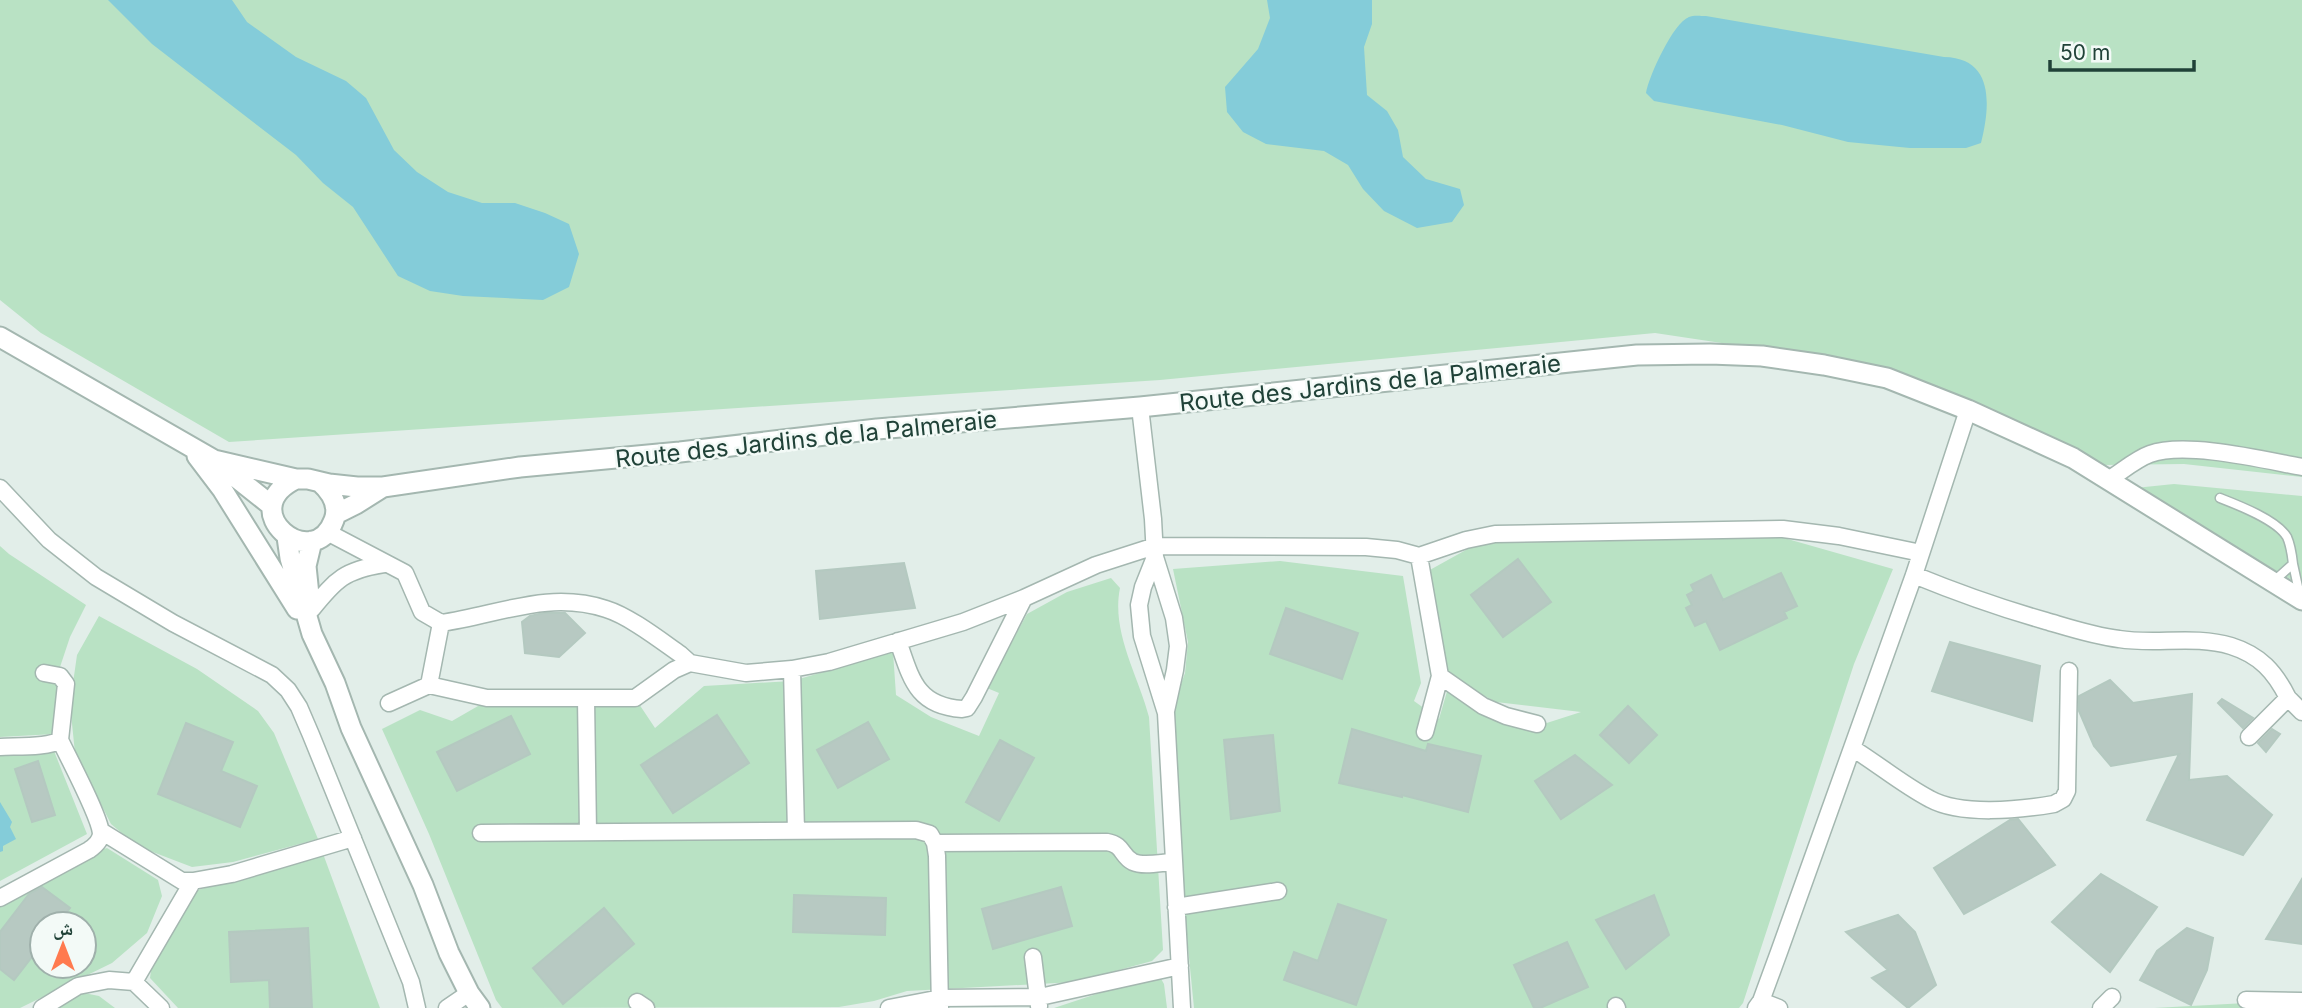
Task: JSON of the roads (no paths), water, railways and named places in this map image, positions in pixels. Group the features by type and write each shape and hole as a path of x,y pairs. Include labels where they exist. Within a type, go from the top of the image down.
{"street":[{"name":"Route des Jardins de la Palmeraie","path":"0,337 214,460 272,506 278,529 287,537 292,568 312,634"},
{"name":"Route des Jardins de la Palmeraie","path":"214,460 296,479 357,487 383,487 520,467 877,429 1140,407 1637,355 1762,356 1887,378 1968,410 2073,458 2301,599"},
{"path":"1140,407 1155,552 1172,608 1178,646 1166,713"},
{"path":"1779,1008 1759,1004 1914,575 1968,410"},
{"path":"189,446 222,489 312,634 335,683 356,740 423,885 449,953 474,1000 447,1008"},
{"path":"2108,480 2150,454 2172,450 2209,451 2302,467"},
{"path":"272,506 276,494 284,485 296,479"},
{"path":"312,634 312,609 306,566 319,537 333,524 336,514 335,502 320,482"},
{"name":"Route des Jardins de la Palmeraie","path":"336,514 356,505 383,487"},
{"path":"1,492 49,540 96,577 173,623 271,675 288,690 299,707 353,838 411,982 417,1008"},
{"path":"287,537 300,541 319,537 405,573 422,612 441,623 543,601 576,603 608,609 690,663 746,673 829,662 963,622 1096,565 1155,552 1366,547 1397,550 1419,556 1466,540 1494,534 1783,529 1839,536 1921,553"},
{"path":"1155,552 1139,605 1142,636 1166,713 1182,1008"},
{"path":"1419,556 1440,676 1425,732"},
{"path":"312,609 333,583 347,573 384,564"},
{"path":"1914,575 1981,602 2087,633 2119,640 2204,641 2231,646 2257,657 2278,677 2288,698 2302,712"},
{"path":"898,640 912,680 920,693 930,701 967,708 1024,598"},
{"path":"429,685 441,623"},
{"path":"389,703 429,685 486,698 635,698 674,670 690,663"},
{"path":"792,669 796,831"},
{"path":"1852,748 1931,800 1952,807 1979,810 2053,804 2063,799 2067,791 2068,671"},
{"path":"0,898 89,850 100,839 101,831 60,740 66,684 60,676 44,673"},
{"path":"1440,676 1483,706 1506,716 1537,724"},
{"path":"2249,737 2288,698"},
{"path":"586,699 588,832"},
{"path":"0,747 55,743 60,740"},
{"path":"481,833 916,830 930,834 935,844 940,1003"},
{"path":"101,831 182,881 232,874 353,838"},
{"path":"935,844 1107,842 1119,846 1131,861 1174,862"},
{"path":"134,982 193,881"},
{"path":"1176,907 1279,891"},
{"path":"1033,957 1040,1003"},
{"path":"889,1008 940,1003 1040,1003 1180,966"},
{"path":"42,1008 78,986 109,980 134,982 161,1008"},
{"path":"2246,1000 2302,1001"}],"lane":[{"path":"2220,498 2275,525 2286,534 2301,599"},
{"path":"2272,583 2293,564"}],"water":[{"path":"108,0 232,0 247,22 296,57 346,81 366,98 394,150 417,172 448,192 482,203 515,203 569,224 579,254 569,287 543,300 463,296 430,291 398,276 353,207 323,183 296,155 152,44"},
{"path":"1267,0 1372,0 1372,24 1364,47 1367,95 1387,111 1398,130 1403,157 1426,179 1460,189 1464,205 1452,222 1417,228 1384,211 1363,189 1348,165 1324,151 1266,144 1243,132 1227,112 1225,87 1258,49 1270,18"},
{"path":"1706,16 1961,60 1973,66 1985,87 1986,115 1981,143 1966,148 1910,148 1848,142 1782,125 1654,101 1646,93 1669,39 1689,17"},
{"path":"0,802 12,822 10,827 16,839 3,846 3,851 0,852"}]}
